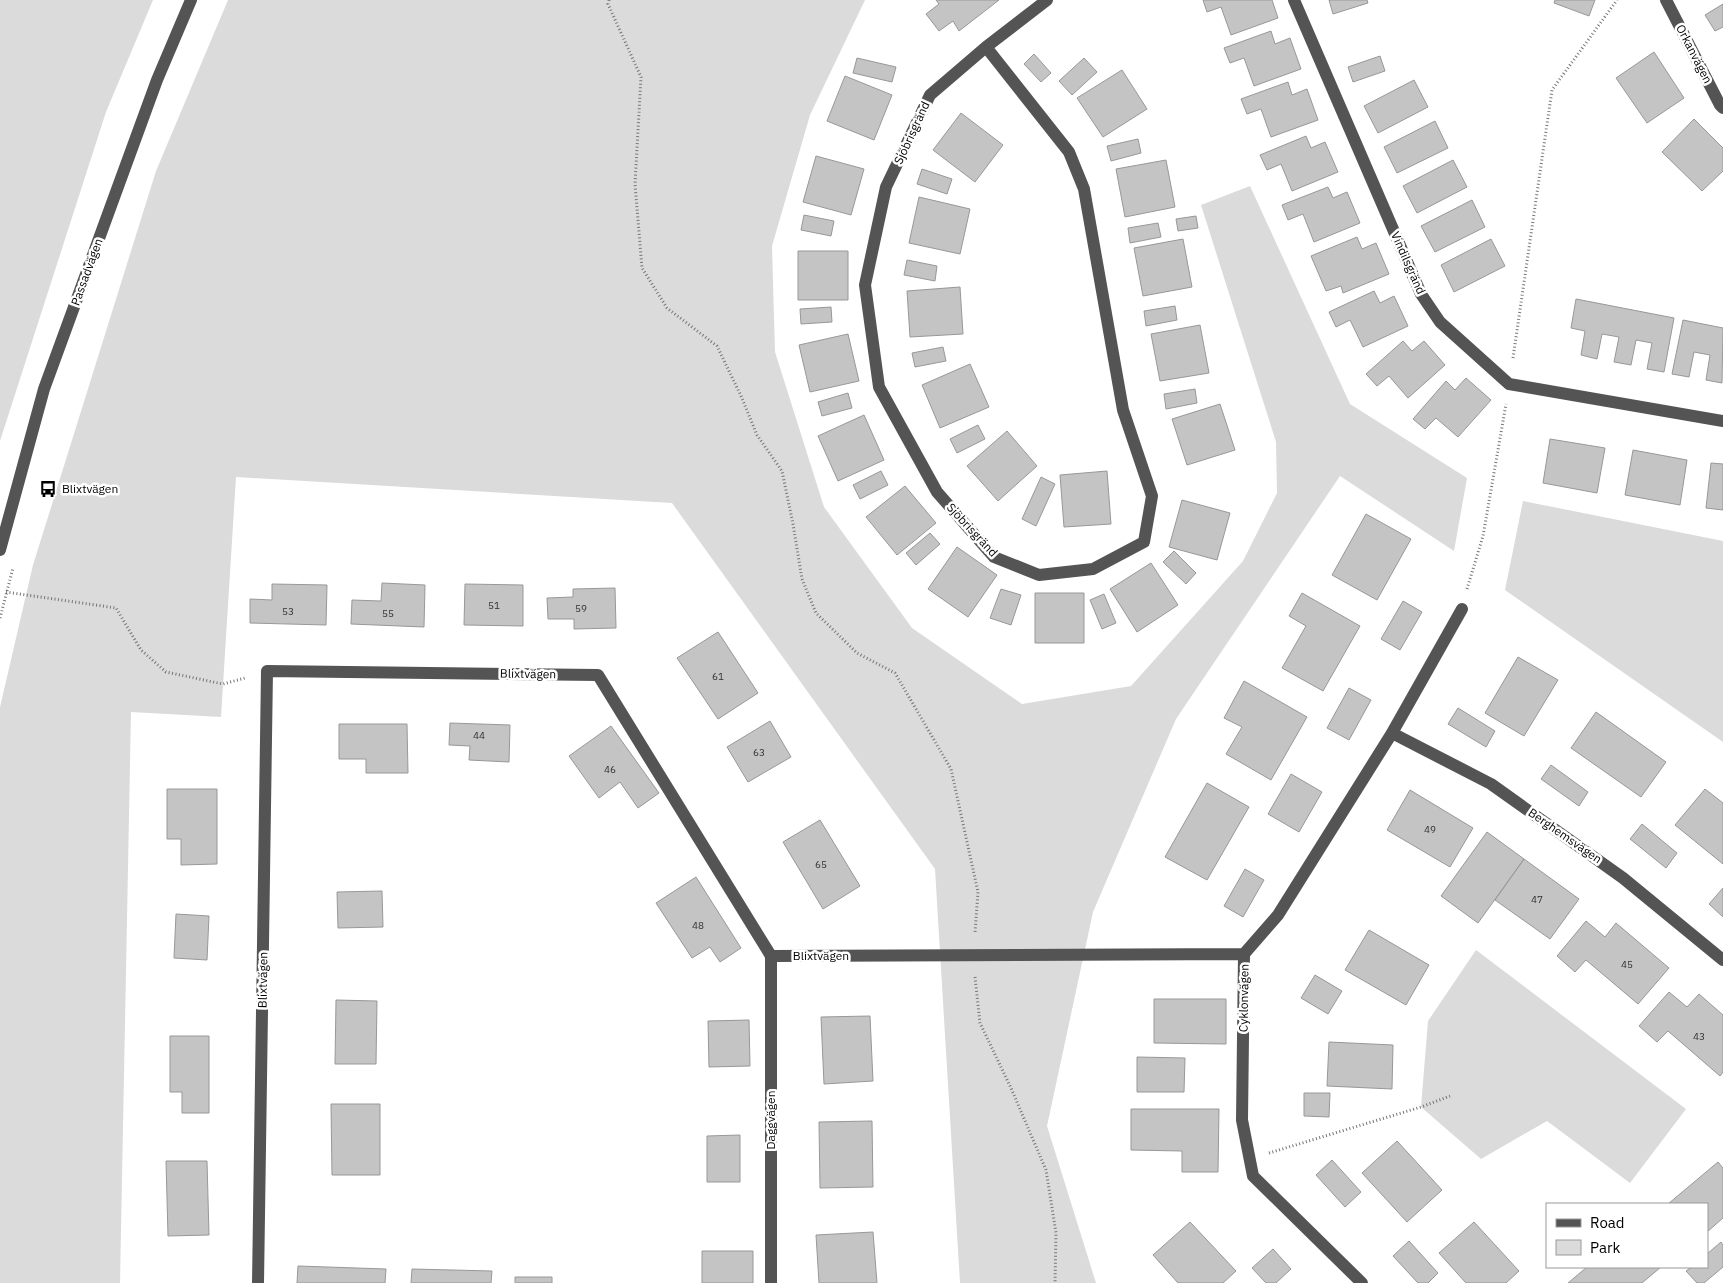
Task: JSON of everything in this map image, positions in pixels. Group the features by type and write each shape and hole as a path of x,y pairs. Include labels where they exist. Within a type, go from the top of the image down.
{"street":[{"name":"Passadvägen","path":"0,550 44,389 158,80 191,0"},
{"name":"Sjöbrisgränd","path":"986,47 1069,152 1084,189 1123,410 1152,496 1144,542 1093,569 1039,576 994,557 937,492 879,387 865,285 886,186 930,95 986,47 1047,0"},
{"name":"Vindilsgränd","path":"1294,0 1421,294 1440,322 1509,384"},
{"name":"Orkanvägen","path":"1666,0 1723,108"},
{"path":"1509,384 1723,421"},
{"name":"Cyklonvägen","path":"1362,1283 1253,1176 1242,1120 1244,954 1278,915 1392,734 1462,608"},
{"name":"Blixtvägen","path":"258,1283 267,671 598,675 771,956 1244,954"},
{"name":"Berghemsvägen","path":"1392,734 1491,784 1623,878 1723,960"},
{"name":"Daggvägen","path":"771,956 771,1283"}],"path":[{"path":"609,0 608,4 641,77 635,184 642,268 667,308 716,346 741,396 757,435 782,471 802,580 816,614 857,653 895,673 951,769 978,892 973,956 980,1023 1011,1088 1046,1170 1056,1233 1055,1283"},
{"path":"1462,608 1483,536 1509,384 1552,90 1617,0"},
{"path":"6,592 116,608 141,650 166,672 223,684"},
{"path":"1250,1159 1412,1110 1450,1096"}],"green space":[{"path":"0,0 153,0 106,112 0,441"},
{"path":"228,0 865,0 810,115 772,246 775,352 824,507 912,628 1022,704 1131,686 1243,561 1277,493 1276,442 1201,205 1250,186 1350,404 1467,478 1454,551 1340,476 1176,719 1093,912 1047,1126 1096,1283 960,1283 935,869 672,503 236,477 221,717 131,712 120,1283 0,1283 0,707 33,565 156,171"},
{"path":"1523,501 1723,541 1723,742 1505,590"},
{"path":"1476,950 1686,1109 1630,1183 1547,1121 1481,1159 1421,1107 1428,1021"}],"building":[{"path":"936,0 999,0 959,31 953,21 939,31 926,14 939,4"},
{"path":"1203,0 1272,0 1278,18 1231,35 1221,7 1207,12"},
{"path":"1329,0 1367,0 1368,3 1333,14"},
{"path":"1555,0 1595,0 1589,16 1554,3"},
{"path":"1723,4 1723,27 1715,31 1705,15"},
{"path":"1271,31 1275,44 1290,38 1301,69 1254,86 1244,58 1230,63 1224,48"},
{"path":"1654,52 1684,98 1647,123 1616,78"},
{"path":"1034,54 1051,73 1041,82 1024,64"},
{"path":"1380,56 1385,71 1353,82 1348,67"},
{"path":"857,58 896,67 892,82 853,73"},
{"path":"1084,58 1097,72 1072,95 1059,81"},
{"path":"1122,70 1147,109 1103,137 1077,98"},
{"path":"845,76 892,95 874,140 827,121"},
{"path":"1414,80 1428,107 1378,133 1364,106"},
{"path":"1288,82 1292,95 1307,89 1318,120 1271,137 1261,109 1247,114 1241,99"},
{"path":"961,113 1003,145 975,182 933,150"},
{"path":"1694,119 1723,148 1723,171 1702,191 1662,152"},
{"path":"1435,121 1448,148 1397,173 1384,147"},
{"path":"1306,136 1311,148 1325,142 1338,172 1292,191 1281,164 1267,170 1260,155"},
{"path":"1138,139 1141,153 1111,161 1107,146"},
{"path":"816,156 864,169 851,215 803,202"},
{"path":"1166,160 1175,207 1125,217 1116,169"},
{"path":"1453,160 1467,187 1417,213 1403,186"},
{"path":"922,169 952,179 947,194 917,184"},
{"path":"1328,187 1333,198 1347,192 1360,223 1314,242 1303,214 1288,220 1282,205"},
{"path":"919,197 970,209 960,254 909,243"},
{"path":"1472,200 1485,227 1435,252 1421,226"},
{"path":"804,215 834,221 831,236 801,230"},
{"path":"1196,216 1198,228 1178,231 1176,219"},
{"path":"1158,223 1161,237 1130,243 1128,228"},
{"path":"1357,237 1362,249 1376,243 1389,274 1343,293 1341,286 1326,291 1311,256"},
{"path":"1183,239 1192,287 1143,296 1134,248"},
{"path":"1491,239 1505,266 1454,292 1441,265"},
{"path":"798,251 848,251 848,300 798,300"},
{"path":"907,260 937,266 935,281 904,275"},
{"path":"960,287 963,334 910,337 907,291"},
{"path":"1374,291 1380,303 1394,296 1408,326 1363,347 1350,320 1336,327 1329,312"},
{"path":"1576,299 1674,318 1664,372 1647,369 1652,343 1636,340 1631,365 1614,362 1619,337 1602,334 1597,359 1581,355 1585,331 1571,328"},
{"path":"1175,306 1177,320 1146,326 1144,311"},
{"path":"831,307 832,322 801,324 800,309"},
{"path":"1683,320 1723,328 1722,383 1706,380 1710,355 1694,352 1689,377 1672,374"},
{"path":"1200,325 1209,373 1160,381 1151,334"},
{"path":"848,334 859,381 810,392 799,345"},
{"path":"1403,341 1412,351 1424,341 1445,365 1408,398 1389,376 1377,386 1366,374"},
{"path":"943,347 946,361 915,367 912,353"},
{"path":"970,364 989,407 940,428 922,385"},
{"path":"1466,378 1491,400 1458,437 1436,418 1425,429 1413,419 1446,381 1455,390"},
{"path":"1195,389 1197,403 1166,409 1164,394"},
{"path":"848,393 852,408 822,416 818,402"},
{"path":"1220,404 1235,450 1187,465 1172,419"},
{"path":"864,415 884,460 838,481 818,436"},
{"path":"978,425 985,439 957,453 950,439"},
{"path":"1007,431 1037,466 998,501 967,466"},
{"path":"1550,439 1605,448 1597,493 1543,483"},
{"path":"1633,450 1687,460 1680,505 1625,495"},
{"path":"1711,463 1723,464 1723,510 1706,508"},
{"path":"881,471 888,485 860,499 853,485"},
{"path":"1107,471 1111,524 1064,527 1060,475"},
{"path":"1041,477 1055,484 1036,526 1022,519"},
{"path":"905,486 936,523 897,555 866,517"},
{"path":"1182,500 1230,513 1217,560 1169,547"},
{"path":"1366,514 1411,539 1377,600 1332,575"},
{"path":"930,533 940,544 916,565 906,553"},
{"path":"957,547 997,575 968,617 928,589"},
{"path":"1174,551 1196,573 1186,584 1163,562"},
{"path":"1151,563 1178,605 1137,632 1110,589"},
{"path":"382,583 425,585 424,627 351,624 352,600 381,601"},
{"path":"272,584 327,585 326,625 250,623 250,599 272,600"},
{"path":"465,584 523,585 523,626 464,625"},
{"path":"615,588 616,628 574,629 574,619 548,619 547,598 573,597 573,589"},
{"path":"1001,589 1021,595 1011,625 990,618"},
{"path":"1035,593 1084,593 1084,643 1035,643"},
{"path":"1302,593 1360,626 1323,691 1282,668 1306,626 1289,616"},
{"path":"1104,594 1116,623 1102,629 1090,600"},
{"path":"1403,601 1422,612 1400,650 1381,639"},
{"path":"718,632 758,693 718,719 677,658"},
{"path":"1518,657 1558,680 1524,736 1485,713"},
{"path":"1244,681 1307,717 1271,780 1226,754 1242,727 1224,718"},
{"path":"1349,688 1371,700 1349,740 1327,728"},
{"path":"1458,708 1495,731 1486,747 1448,724"},
{"path":"1596,712 1666,762 1641,797 1571,748"},
{"path":"770,721 791,757 748,782 727,747"},
{"path":"450,723 510,725 509,762 469,760 470,746 449,745"},
{"path":"339,724 407,724 408,773 366,773 366,759 339,759"},
{"path":"611,726 659,793 638,808 620,782 599,798 569,756"},
{"path":"1551,765 1588,792 1579,806 1541,779"},
{"path":"1291,774 1322,792 1299,832 1268,814"},
{"path":"1207,783 1249,807 1207,880 1165,857"},
{"path":"167,789 217,789 217,864 181,865 181,839 167,839"},
{"path":"1705,789 1723,803 1723,864 1675,825"},
{"path":"1410,790 1473,828 1450,867 1387,830"},
{"path":"820,820 860,886 823,909 783,842"},
{"path":"1642,824 1677,853 1666,868 1630,839"},
{"path":"1487,832 1524,859 1478,923 1441,896"},
{"path":"1524,859 1579,899 1550,939 1495,900"},
{"path":"1245,869 1264,880 1243,917 1224,906"},
{"path":"696,877 741,948 720,962 710,947 692,958 656,903"},
{"path":"1723,888 1723,917 1709,904"},
{"path":"382,891 383,927 338,928 337,892"},
{"path":"176,914 209,916 207,960 174,958"},
{"path":"1586,921 1605,937 1616,923 1669,968 1638,1004 1586,960 1575,972 1557,956"},
{"path":"1369,930 1429,965 1406,1005 1345,970"},
{"path":"1315,975 1342,991 1328,1014 1301,998"},
{"path":"1669,992 1687,1007 1699,994 1723,1015 1723,1072 1720,1076 1668,1031 1657,1042 1639,1026"},
{"path":"1154,999 1226,999 1226,1044 1154,1043"},
{"path":"336,1000 377,1001 376,1064 335,1064"},
{"path":"870,1016 873,1081 824,1084 821,1017"},
{"path":"749,1020 750,1066 709,1067 708,1021"},
{"path":"170,1036 209,1036 209,1113 182,1113 182,1092 170,1092"},
{"path":"1329,1042 1393,1045 1392,1089 1327,1086"},
{"path":"1137,1057 1185,1058 1184,1092 1137,1092"},
{"path":"1304,1093 1330,1093 1329,1117 1304,1116"},
{"path":"331,1104 380,1104 380,1175 332,1175"},
{"path":"1131,1109 1219,1109 1218,1172 1182,1172 1182,1151 1131,1150"},
{"path":"872,1121 873,1187 820,1188 819,1122"},
{"path":"740,1135 740,1182 707,1182 707,1136"},
{"path":"1397,1141 1442,1190 1407,1222 1362,1173"},
{"path":"1332,1160 1361,1192 1345,1207 1316,1175"},
{"path":"166,1161 207,1161 209,1235 168,1236"},
{"path":"1718,1162 1723,1168 1723,1218 1708,1231 1708,1203 1669,1203"},
{"path":"1190,1222 1236,1271 1223,1283 1178,1283 1153,1255"},
{"path":"1474,1222 1519,1271 1506,1283 1466,1283 1439,1253"},
{"path":"873,1232 877,1283 819,1283 816,1235"},
{"path":"1409,1241 1438,1273 1428,1283 1418,1283 1393,1256"},
{"path":"1721,1242 1723,1245 1723,1267 1704,1283 1697,1283 1686,1271 1690,1268 1708,1268 1708,1253"},
{"path":"1273,1249 1291,1269 1276,1283 1266,1283 1252,1268"},
{"path":"702,1251 753,1251 753,1283 702,1283"},
{"path":"298,1266 386,1269 385,1283 297,1283"},
{"path":"1586,1268 1660,1268 1642,1283 1568,1283"},
{"path":"412,1269 492,1271 491,1283 411,1283"},
{"path":"515,1277 552,1277 552,1283 515,1283"}],"place":[{"name":"Blixtvägen","path":"48,489"}]}
